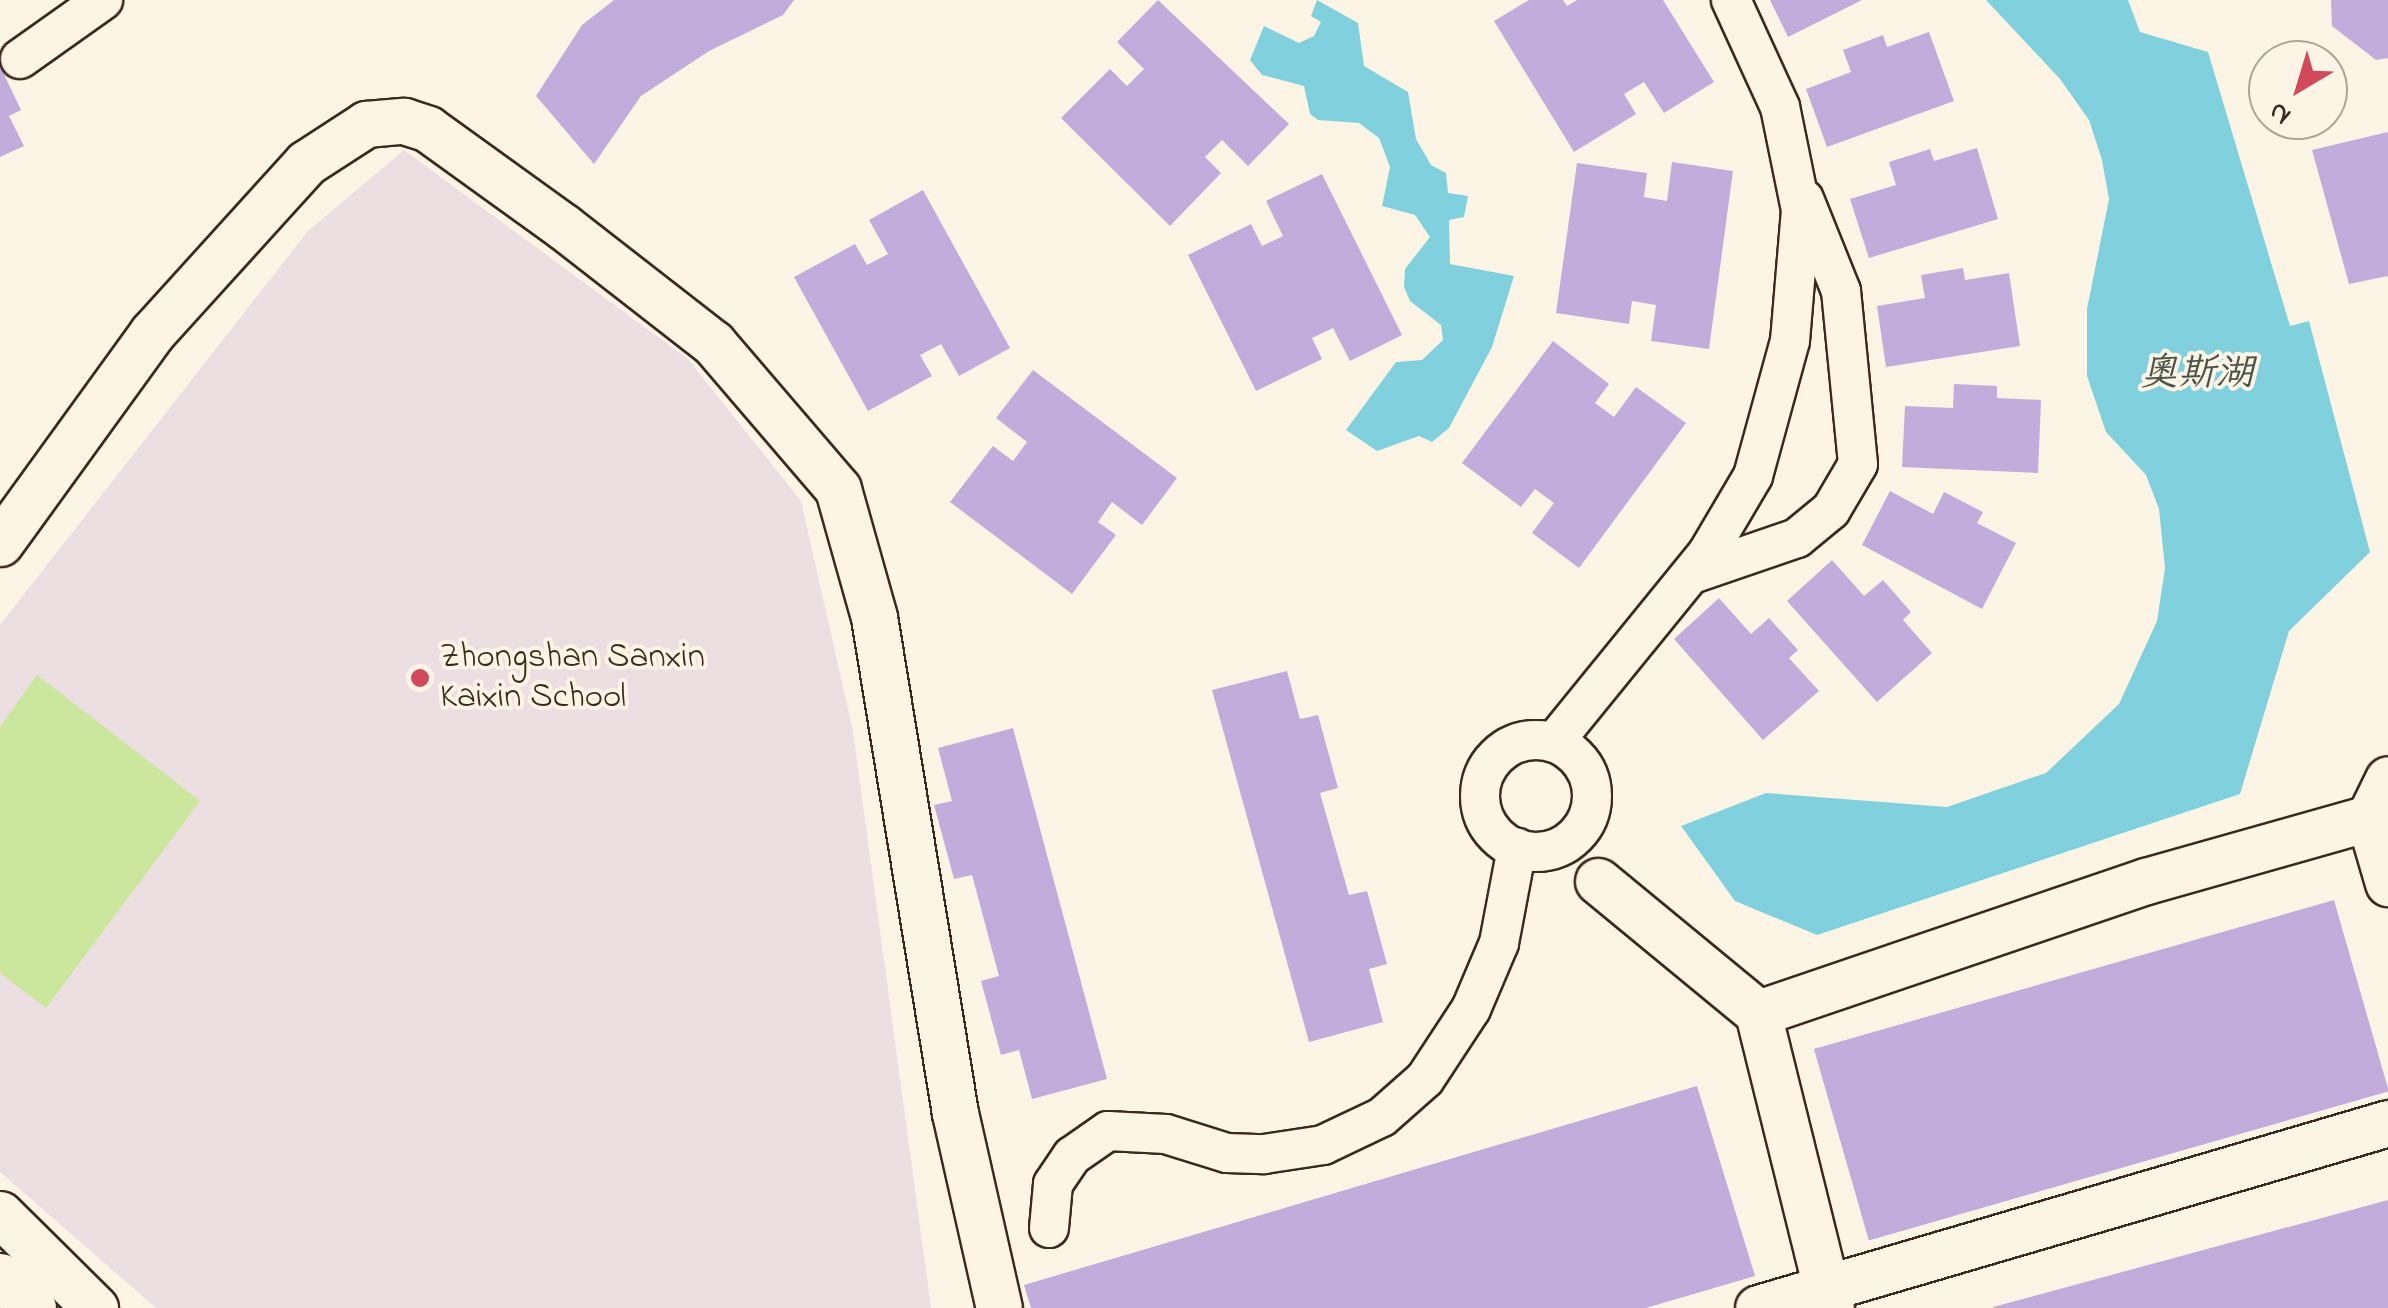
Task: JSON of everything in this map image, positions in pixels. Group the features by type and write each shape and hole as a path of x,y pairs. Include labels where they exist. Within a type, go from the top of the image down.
{"street":[{"path":"20,59 102,0"},
{"path":"1554,742 1692,574 1753,476 1786,358 1802,210 1780,106 1731,0"},
{"path":"2,537 152,333 306,163 366,124 404,121 428,128 564,226 713,342 838,489 874,617 954,1112 999,1308"},
{"path":"1692,574 1797,538 1831,510 1858,464 1840,292 1815,214 1797,188"},
{"path":"1522,741 1554,742 1584,764 1591,782 1588,819 1562,846 1517,848 1484,817 1485,770 1522,741"},
{"path":"1758,1013 2378,799 2388,883"},
{"path":"1562,846 1598,881 1758,1013 1829,1298"},
{"path":"1049,1228 1053,1184 1072,1156 1108,1131 1166,1134 1227,1152 1264,1154 1323,1145 1382,1117 1425,1079 1471,1009 1499,942 1517,848"},
{"path":"1758,1308 1829,1298 2388,1123"},
{"path":"0,1214 95,1308"},
{"path":"0,1276 32,1308"}],"shaded area":[{"name":"Zhongshan Sanxin Kaixin School","path":"404,150 688,359 801,501 853,731 931,1308 156,1308 0,1172 0,625 308,231"}],"green space":[{"path":"37,675 200,801 46,1008 0,973 0,727"}],"water":[{"path":"1317,0 1358,23 1364,66 1408,92 1416,139 1431,165 1446,173 1448,193 1468,196 1464,217 1449,220 1450,264 1514,276 1492,347 1449,428 1432,442 1419,436 1377,451 1346,430 1396,362 1422,360 1443,340 1441,325 1410,301 1404,287 1405,269 1430,237 1415,215 1382,206 1390,167 1379,138 1359,123 1318,120 1310,114 1304,86 1262,75 1250,60 1264,26 1299,43 1314,36 1321,22 1311,16"},
{"name":"奥斯湖","path":"1986,0 2128,0 2140,32 2208,52 2290,326 2309,321 2370,552 2289,631 2240,794 1817,935 1735,901 1681,826 1766,793 1947,807 2046,773 2119,704 2157,621 2165,568 2159,509 2146,475 2106,432 2087,376 2087,309 2109,199 2102,160 2089,120 2060,79"}],"building":[{"path":"614,0 794,0 783,15 709,51 641,96 594,164 536,96 582,25"},
{"path":"1158,0 1289,124 1248,166 1222,140 1205,157 1221,173 1170,226 1061,118 1110,69 1127,86 1144,69 1117,42"},
{"path":"1529,0 1563,0 1567,6 1577,0 1663,0 1714,82 1664,113 1644,82 1624,94 1636,114 1574,152 1494,21"},
{"path":"1770,0 1862,0 1788,37"},
{"path":"2331,0 2388,0 2388,58 2376,60 2332,26"},
{"path":"1929,32 1954,101 1827,147 1806,89 1851,72 1843,50 1883,35 1887,47"},
{"path":"0,66 21,110 9,116 24,146 0,157"},
{"path":"2388,132 2388,276 2349,284 2312,150"},
{"path":"1977,148 1998,219 1869,258 1850,199 1896,185 1889,162 1930,149 1934,161"},
{"path":"1672,162 1733,171 1709,349 1651,341 1656,305 1632,301 1629,324 1556,313 1577,163 1647,173 1644,197 1667,201"},
{"path":"1322,174 1402,335 1350,361 1333,328 1312,338 1322,359 1256,391 1188,255 1251,224 1262,246 1283,236 1266,201"},
{"path":"923,190 1010,348 959,376 941,344 920,355 932,376 868,411 794,277 855,244 867,265 888,254 869,220"},
{"path":"1963,268 1965,280 2009,273 2020,346 1886,367 1877,306 1925,298 1921,275"},
{"path":"1553,341 1609,384 1595,403 1614,417 1636,387 1686,423 1579,568 1532,533 1554,503 1535,489 1521,507 1462,463"},
{"path":"1033,370 1177,478 1142,525 1112,502 1098,522 1116,535 1072,594 950,502 993,446 1013,461 1027,442 996,418"},
{"path":"1954,384 1997,386 1997,398 2041,400 2038,473 1902,467 1905,406 1953,408"},
{"path":"1890,491 1933,514 1944,492 1983,512 1977,523 2016,543 1982,609 1862,545"},
{"path":"1832,560 1864,596 1883,580 1911,612 1903,620 1932,653 1877,702 1787,601"},
{"path":"1719,598 1751,634 1769,618 1798,650 1789,658 1819,691 1763,740 1674,639"},
{"path":"1287,671 1300,719 1318,715 1338,788 1320,793 1349,895 1367,891 1387,964 1369,969 1383,1022 1309,1042 1212,690"},
{"path":"1013,728 1107,1079 1032,1099 1019,1050 1001,1055 981,981 999,976 972,875 954,879 934,805 952,801 938,748"},
{"path":"2334,900 2388,1092 1869,1240 1814,1049"},
{"path":"1697,1086 1755,1276 1646,1308 1031,1308 1024,1285"},
{"path":"2388,1200 2388,1308 1993,1308 1993,1307"}],"place":[{"name":"Zhongshan Sanxin Kaixin School","path":"420,678"}]}
